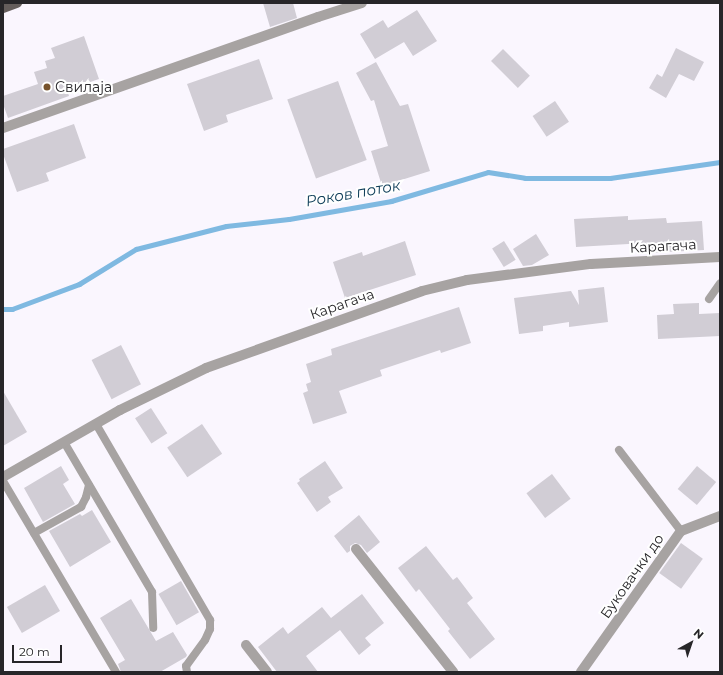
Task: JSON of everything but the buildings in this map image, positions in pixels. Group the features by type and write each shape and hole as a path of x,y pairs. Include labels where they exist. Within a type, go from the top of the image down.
{"main road":[{"path":"3,8 17,3"}],"street":[{"path":"3,128 362,3"},
{"name":"Карагача","path":"3,477 120,410 206,368 422,291 467,280 591,264 720,257"},
{"name":"Буковачки до","path":"581,672 681,531 720,516"},
{"path":"356,549 453,672"},
{"path":"246,645 267,672"}],"lane":[{"path":"709,299 720,283"},
{"path":"96,424 210,620 210,629 205,640 186,666 187,672"},
{"path":"64,442 152,592 153,628"},
{"path":"619,450 681,531"},
{"path":"3,480 116,672"},
{"path":"34,533 81,506 86,497 89,485"}],"waterway":[{"name":"Роков поток","path":"3,309 12,309 79,284 136,249 226,226 289,219 391,201 488,172 525,178 610,178 720,162"}],"place":[{"name":"Свилаја","path":"47,87"}]}
